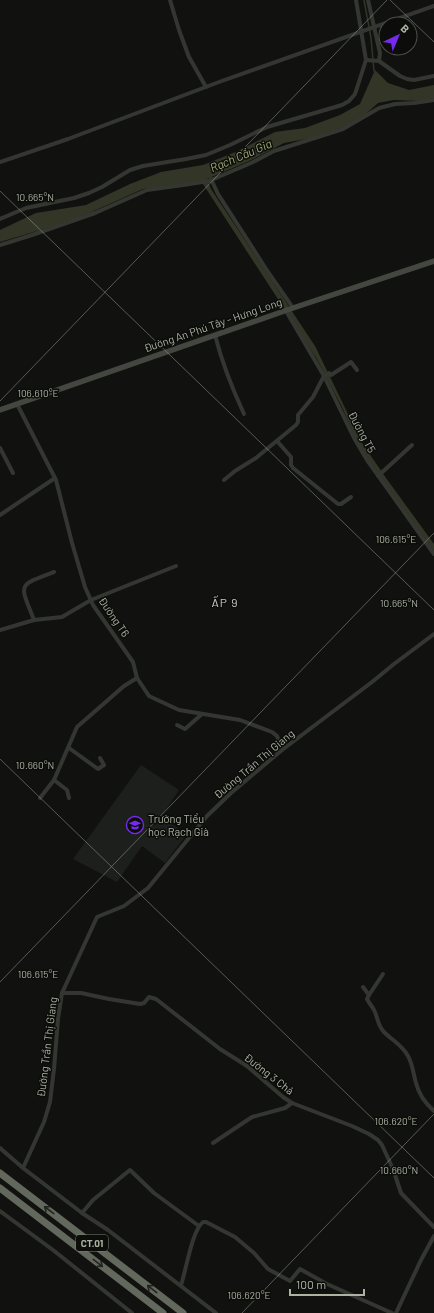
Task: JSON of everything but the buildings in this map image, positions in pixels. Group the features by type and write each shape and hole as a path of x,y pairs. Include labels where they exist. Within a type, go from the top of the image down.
{"highway":[{"name":"CT.01","path":"0,1173 183,1313"},
{"name":"CT.01","path":"0,1188 163,1313"}],"street":[{"path":"170,0 189,57 206,87"},
{"path":"0,219 26,208 74,198 89,193 130,170 143,166 206,154 230,145 267,127 342,105 349,101 355,94 368,59 361,31 356,0"},
{"path":"368,0 380,53 379,60"},
{"path":"0,162 68,139 206,87 434,6"},
{"path":"368,59 379,60 388,68 407,79 414,80 434,76"},
{"path":"0,245 95,213 147,190 210,180 251,163 274,151 343,130 379,108 395,104 434,100"},
{"name":"Đường T5","path":"210,180 290,309 354,438 367,460 434,554"},
{"name":"Đường An Phú Tây - Hưng Long","path":"0,410 290,309 434,261"},
{"path":"215,335 232,390 244,414"},
{"path":"224,480 230,474 256,458 298,422 298,414 313,397 324,376 329,373 331,375 351,362 357,370"},
{"name":"Đường T6","path":"16,404 55,478 64,506 72,543 85,587 93,605 133,662 137,678 149,696 179,710 240,720 272,732 277,736 282,750"},
{"path":"277,440 291,457 291,465 293,468 338,504 341,504 351,497"},
{"path":"378,476 412,445"},
{"path":"0,448 13,473"},
{"path":"0,515 55,478"},
{"path":"0,630 34,620 62,617 91,600 176,566"},
{"path":"34,620 23,594 23,588 29,582 54,572"},
{"name":"Đường Trần Thị Giang","path":"23,1168 44,1122 50,1102 62,993 97,917 124,906 148,888 202,824 207,816 231,793 282,750 434,634"},
{"path":"40,798 54,780 80,723 124,686 137,678"},
{"path":"177,726 185,729 202,714"},
{"path":"69,748 98,769 104,765 100,758"},
{"path":"54,780 67,790 69,798"},
{"path":"383,974 367,999 374,1010 379,1025 384,1032 403,1048 408,1055 414,1068 415,1082 420,1094 434,1112"},
{"path":"363,987 369,994"},
{"name":"Đường 3 Chả","path":"62,993 82,993 140,1004 144,1003 149,997 156,999 220,1049 247,1066 292,1103 352,1126 378,1140 382,1145 393,1169 402,1194 434,1227"},
{"path":"213,1143 252,1117 286,1108 292,1103"},
{"path":"0,1148 23,1168 82,1213 108,1230 216,1313"},
{"path":"82,1213 93,1200 130,1170 154,1193 199,1226"},
{"path":"0,1211 53,1250 132,1313"},
{"path":"180,1285 190,1249 199,1226 203,1222 206,1222 235,1237 254,1253 268,1269 290,1281 300,1269 327,1284 392,1313"},
{"path":"396,1313 420,1260 434,1236"}],"shaded area":[{"name":"Trường Tiểu học Rạch Già","path":"141,765 179,790 161,817 187,834 165,863 142,846 117,882 73,859"}],"water":[{"name":"Rạch Cầu Gia","path":"375,70 388,83 409,90 434,85 434,98 421,101 394,100 378,103 359,120 317,137 284,143 249,161 207,179 211,189 315,346 362,443 434,544 434,551 366,456 355,437 342,407 317,359 201,181 143,189 87,214 57,225 0,242 0,230 36,213 86,205 130,184 161,172 203,165 238,151 275,132 305,128 340,115 360,104"}],"waterway":[{"path":"364,0 371,38 374,71"}],"place":[{"name":"Trường Tiểu học Rạch Già","path":"135,825"}],"district":[{"name":"ẤP 9","path":"225,603"}]}
